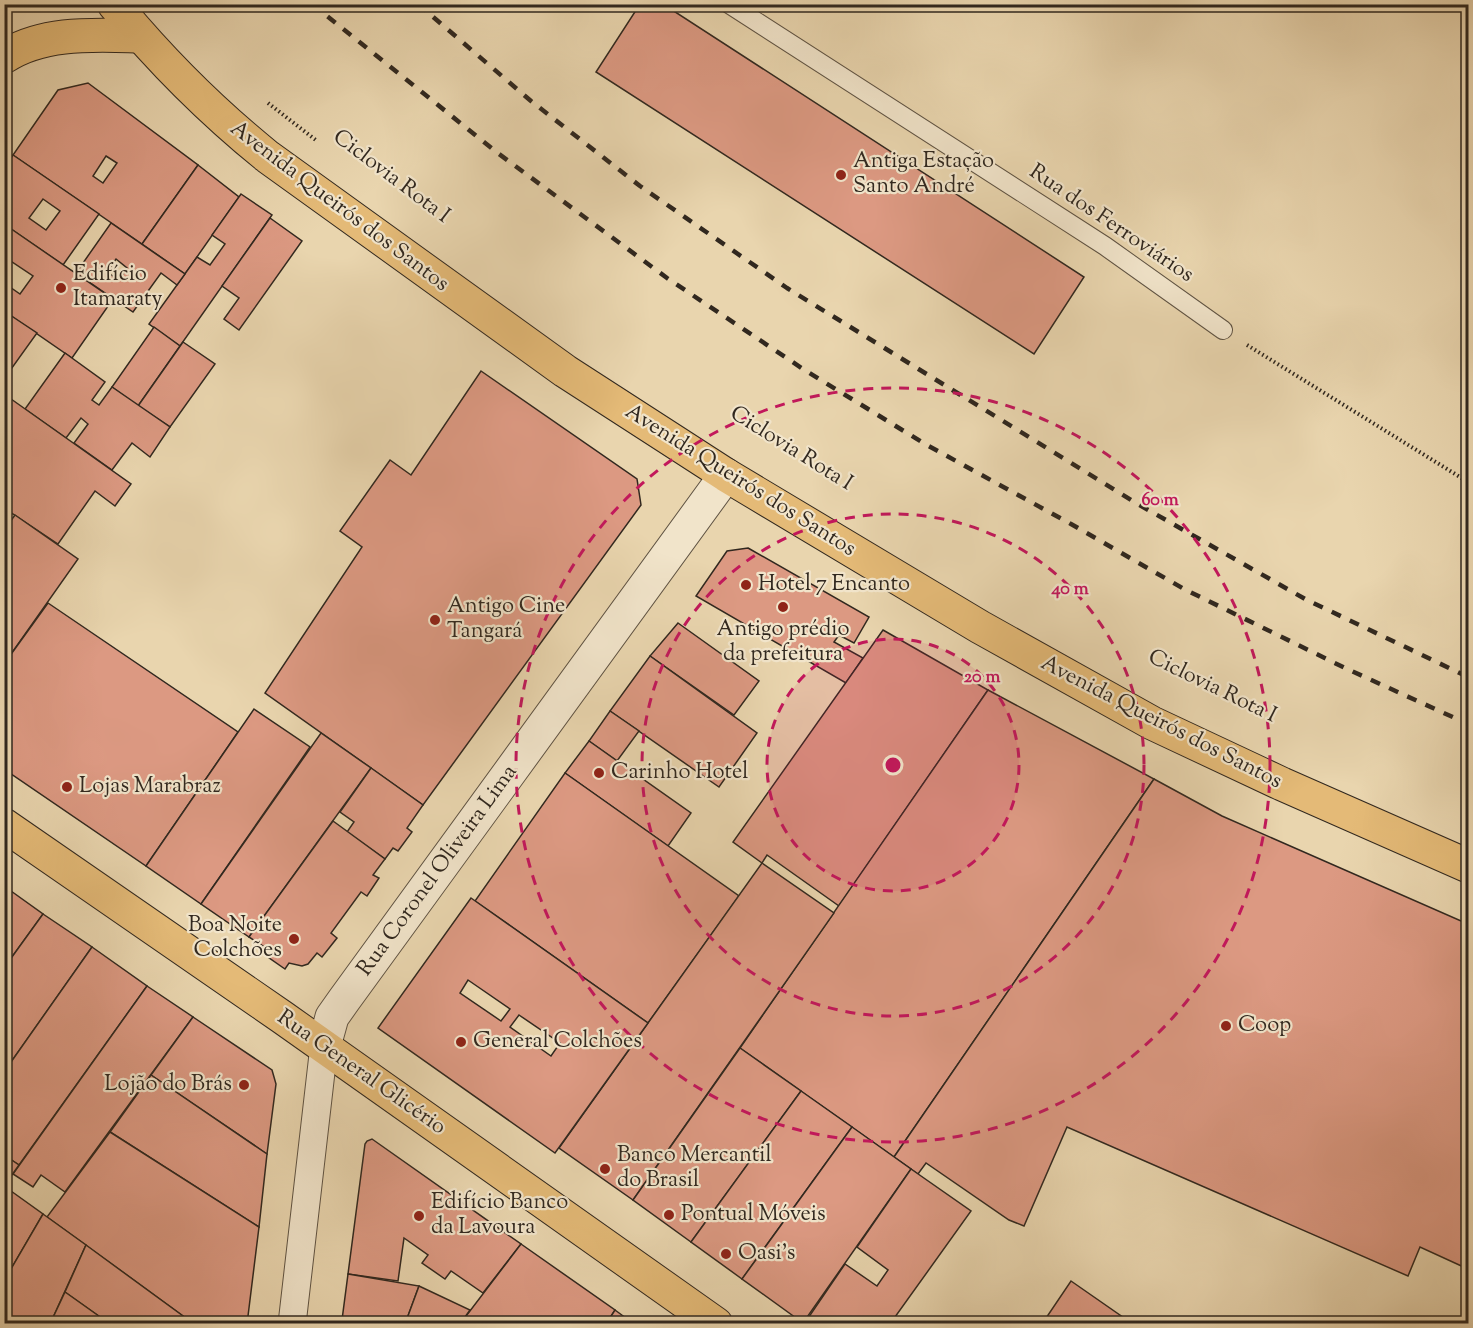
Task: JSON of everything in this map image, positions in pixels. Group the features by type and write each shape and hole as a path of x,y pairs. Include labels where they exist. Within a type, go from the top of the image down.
{"main road":[{"name":"Avenida Queirós dos Santos","path":"114,4 184,84 226,124 268,157 566,371 726,475 990,633 1152,723 1282,784 1468,866"},
{"path":"4,57 20,48 60,38 102,35 140,36"},
{"name":"Rua General Glicério","path":"4,825 324,1046 716,1323"}],"street":[{"name":"Rua Coronel Oliveira Lima","path":"292,1323 324,1046 332,1017 726,475"}],"lane":[{"name":"Rua dos Ferroviários","path":"729,4 1105,246 1224,330"}],"path":[{"name":"Ciclovia Rota I","path":"267,102 324,146"},
{"path":"1224,330 1468,482"}],"building":[{"name":"Antiga Estação Santo André","path":"640,4 663,4 1084,277 1034,354 596,72"},
{"path":"88,83 198,165 142,244 13,155 58,90","holes":["106,156 117,163 103,183 93,176"]},
{"path":"13,155 99,214 63,265 4,224 4,168","holes":["43,199 60,211 46,230 29,218"]},
{"path":"198,165 239,197 185,274 142,244"},
{"path":"241,194 272,215 180,346 149,324 197,257 210,265 225,244 212,235"},
{"path":"270,218 302,241 239,330 224,319 239,298 222,286"},
{"path":"111,223 185,274 177,285 161,273 133,312 76,273","holes":["116,259 127,268 119,280 107,272"]},
{"name":"Edifício Itamaraty","path":"4,224 113,299 72,358 4,311 4,283 20,294 33,276 6,258 4,260"},
{"path":"4,311 37,333 4,379"},
{"path":"154,327 180,346 138,406 112,387"},
{"path":"183,342 215,364 170,427 138,406"},
{"path":"65,353 105,382 92,400 99,405 112,387 170,427 150,457 132,443 112,470 74,443 88,424 81,418 66,438 25,409"},
{"name":"Antigo Cine Tangará","path":"481,371 637,479 641,505 423,805 265,693 362,547 340,531 390,460 411,475"},
{"path":"4,394 131,484 115,506 95,491 58,544 4,508"},
{"path":"15,515 78,559 4,664 4,530"},
{"name":"Antigo prédio da prefeitura","path":"748,548 869,617 854,643 839,635 834,642 863,658 846,683 696,596 727,551"},
{"path":"48,603 238,732 146,866 4,769 4,664"},
{"path":"678,623 759,681 734,715 650,656"},
{"path":"883,630 988,690 839,906 767,855 762,863 733,842"},
{"path":"650,656 757,733 719,787 610,711"},
{"path":"988,690 1154,779 894,1157 740,1048"},
{"path":"254,709 310,747 201,904 146,866"},
{"path":"610,711 639,731 617,761 589,741"},
{"path":"321,733 371,768 249,937 201,904"},
{"path":"589,741 691,813 668,846 565,773"},
{"path":"371,768 423,805 407,828 412,832 398,851 393,848 385,859 347,832 354,822 340,812"},
{"path":"565,773 739,896 648,1023 475,901"},
{"name":"Coop","path":"1154,779 1222,816 1468,924 1468,1269 1420,1247 1408,1276 1067,1127 1024,1226 1009,1220 926,1163 918,1174 894,1157"},
{"path":"333,821 385,859 373,875 379,878 367,896 361,892 331,933 337,938 322,957 317,953 308,964 302,966 289,963 285,969 265,955 269,950 249,937"},
{"path":"762,863 834,913 633,1200 559,1148"},
{"path":"4,886 43,914 4,968"},
{"path":"471,898 648,1023 555,1153 378,1028","holes":["468,980 510,1009 501,1021 460,993","519,1015 560,1043 551,1056 510,1027"]},
{"path":"43,914 92,947 4,1072 4,968"},
{"path":"92,947 147,986 19,1165 4,1155 4,1072"},
{"path":"147,986 193,1017 65,1192 41,1175 33,1187 13,1174"},
{"path":"193,1017 272,1070 276,1084 267,1154 151,1075"},
{"path":"740,1048 801,1091 691,1242 633,1200"},
{"path":"151,1075 267,1154 259,1227 110,1132"},
{"path":"801,1091 852,1127 742,1279 691,1242"},
{"path":"852,1127 911,1169 803,1323 742,1279"},
{"path":"110,1132 259,1227 247,1324 194,1324 47,1217"},
{"name":"Edifício Banco da Lavoura","path":"372,1139 521,1244 483,1293 451,1271 445,1279 422,1263 428,1255 404,1238 398,1281 348,1274 365,1144"},
{"path":"4,1155 19,1165 4,1186"},
{"path":"911,1169 971,1211 890,1324 804,1324 845,1264 877,1286 888,1270 857,1247"},
{"path":"4,1186 43,1214 4,1281"},
{"path":"43,1214 86,1245 50,1324 4,1324 4,1281"},
{"path":"521,1244 615,1310 606,1324 460,1324"},
{"path":"86,1245 194,1324 110,1324 65,1292"},
{"path":"348,1274 419,1286 405,1324 360,1324 342,1320"},
{"path":"1071,1281 1127,1320 1125,1324 1042,1324"},
{"path":"419,1286 470,1310 460,1324 405,1324"},
{"path":"65,1292 110,1324 50,1324"},
{"path":"615,1310 634,1324 606,1324"}],"railway":[{"path":"312,4 499,154 667,278 803,369 925,444 1184,589 1345,668 1468,724"},
{"path":"418,4 531,101 640,186 787,288 1136,503 1305,599 1468,677"}],"place":[{"name":"Antiga Estação Santo André","path":"841,175"},
{"name":"Edifício Itamaraty","path":"61,288"},
{"name":"Hotel 7 Encanto","path":"746,585"},
{"name":"Antigo prédio da prefeitura","path":"783,607"},
{"name":"Antigo Cine Tangará","path":"435,620"},
{"name":"Carinho Hotel","path":"599,773"},
{"name":"Lojas Marabraz","path":"67,787"},
{"name":"Boa Noite Colchões","path":"294,939"},
{"name":"Coop","path":"1226,1026"},
{"name":"General Colchões","path":"461,1042"},
{"name":"Lojão do Brás","path":"244,1085"},
{"name":"Banco Mercantil do Brasil","path":"605,1169"},
{"name":"Pontual Móveis","path":"669,1215"},
{"name":"Edifício Banco da Lavoura","path":"419,1216"},
{"name":"Oasi's","path":"726,1254"}]}
